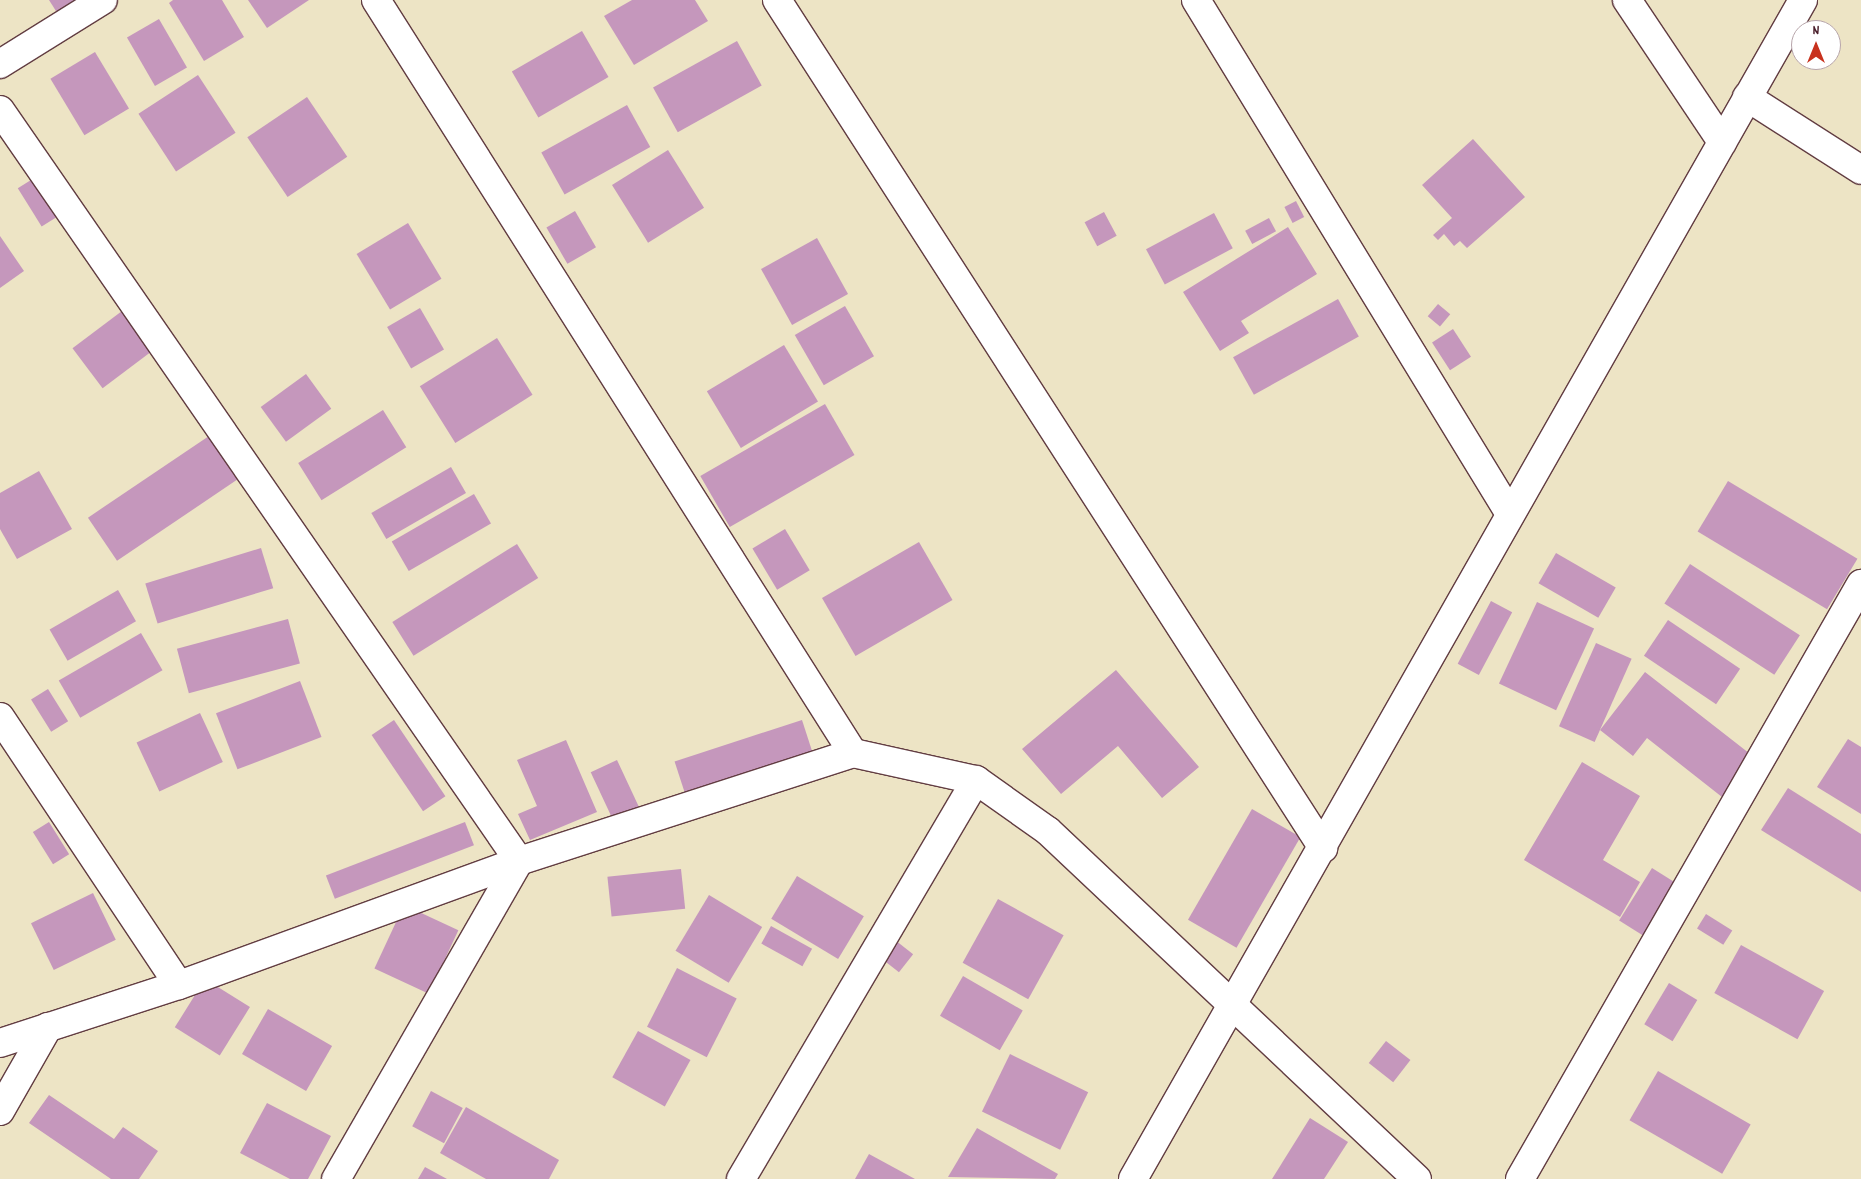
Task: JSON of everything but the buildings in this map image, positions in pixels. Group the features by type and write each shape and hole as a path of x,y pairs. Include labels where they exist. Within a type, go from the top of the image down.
{"street":[{"path":"0,64 104,0"},
{"path":"376,0 853,753"},
{"path":"777,0 1323,848"},
{"path":"1196,0 1510,514"},
{"path":"1627,0 1722,142"},
{"path":"1133,1179 1234,1006 1510,514 1803,0"},
{"path":"1747,97 1861,170"},
{"path":"0,110 519,861"},
{"path":"1520,1179 1861,584"},
{"path":"0,717 179,985"},
{"path":"0,1043 179,985 519,861 853,753 976,780 1048,831 1417,1179"},
{"path":"741,1179 976,780"},
{"path":"336,1179 519,861"},
{"path":"0,1111 48,1027"}]}
